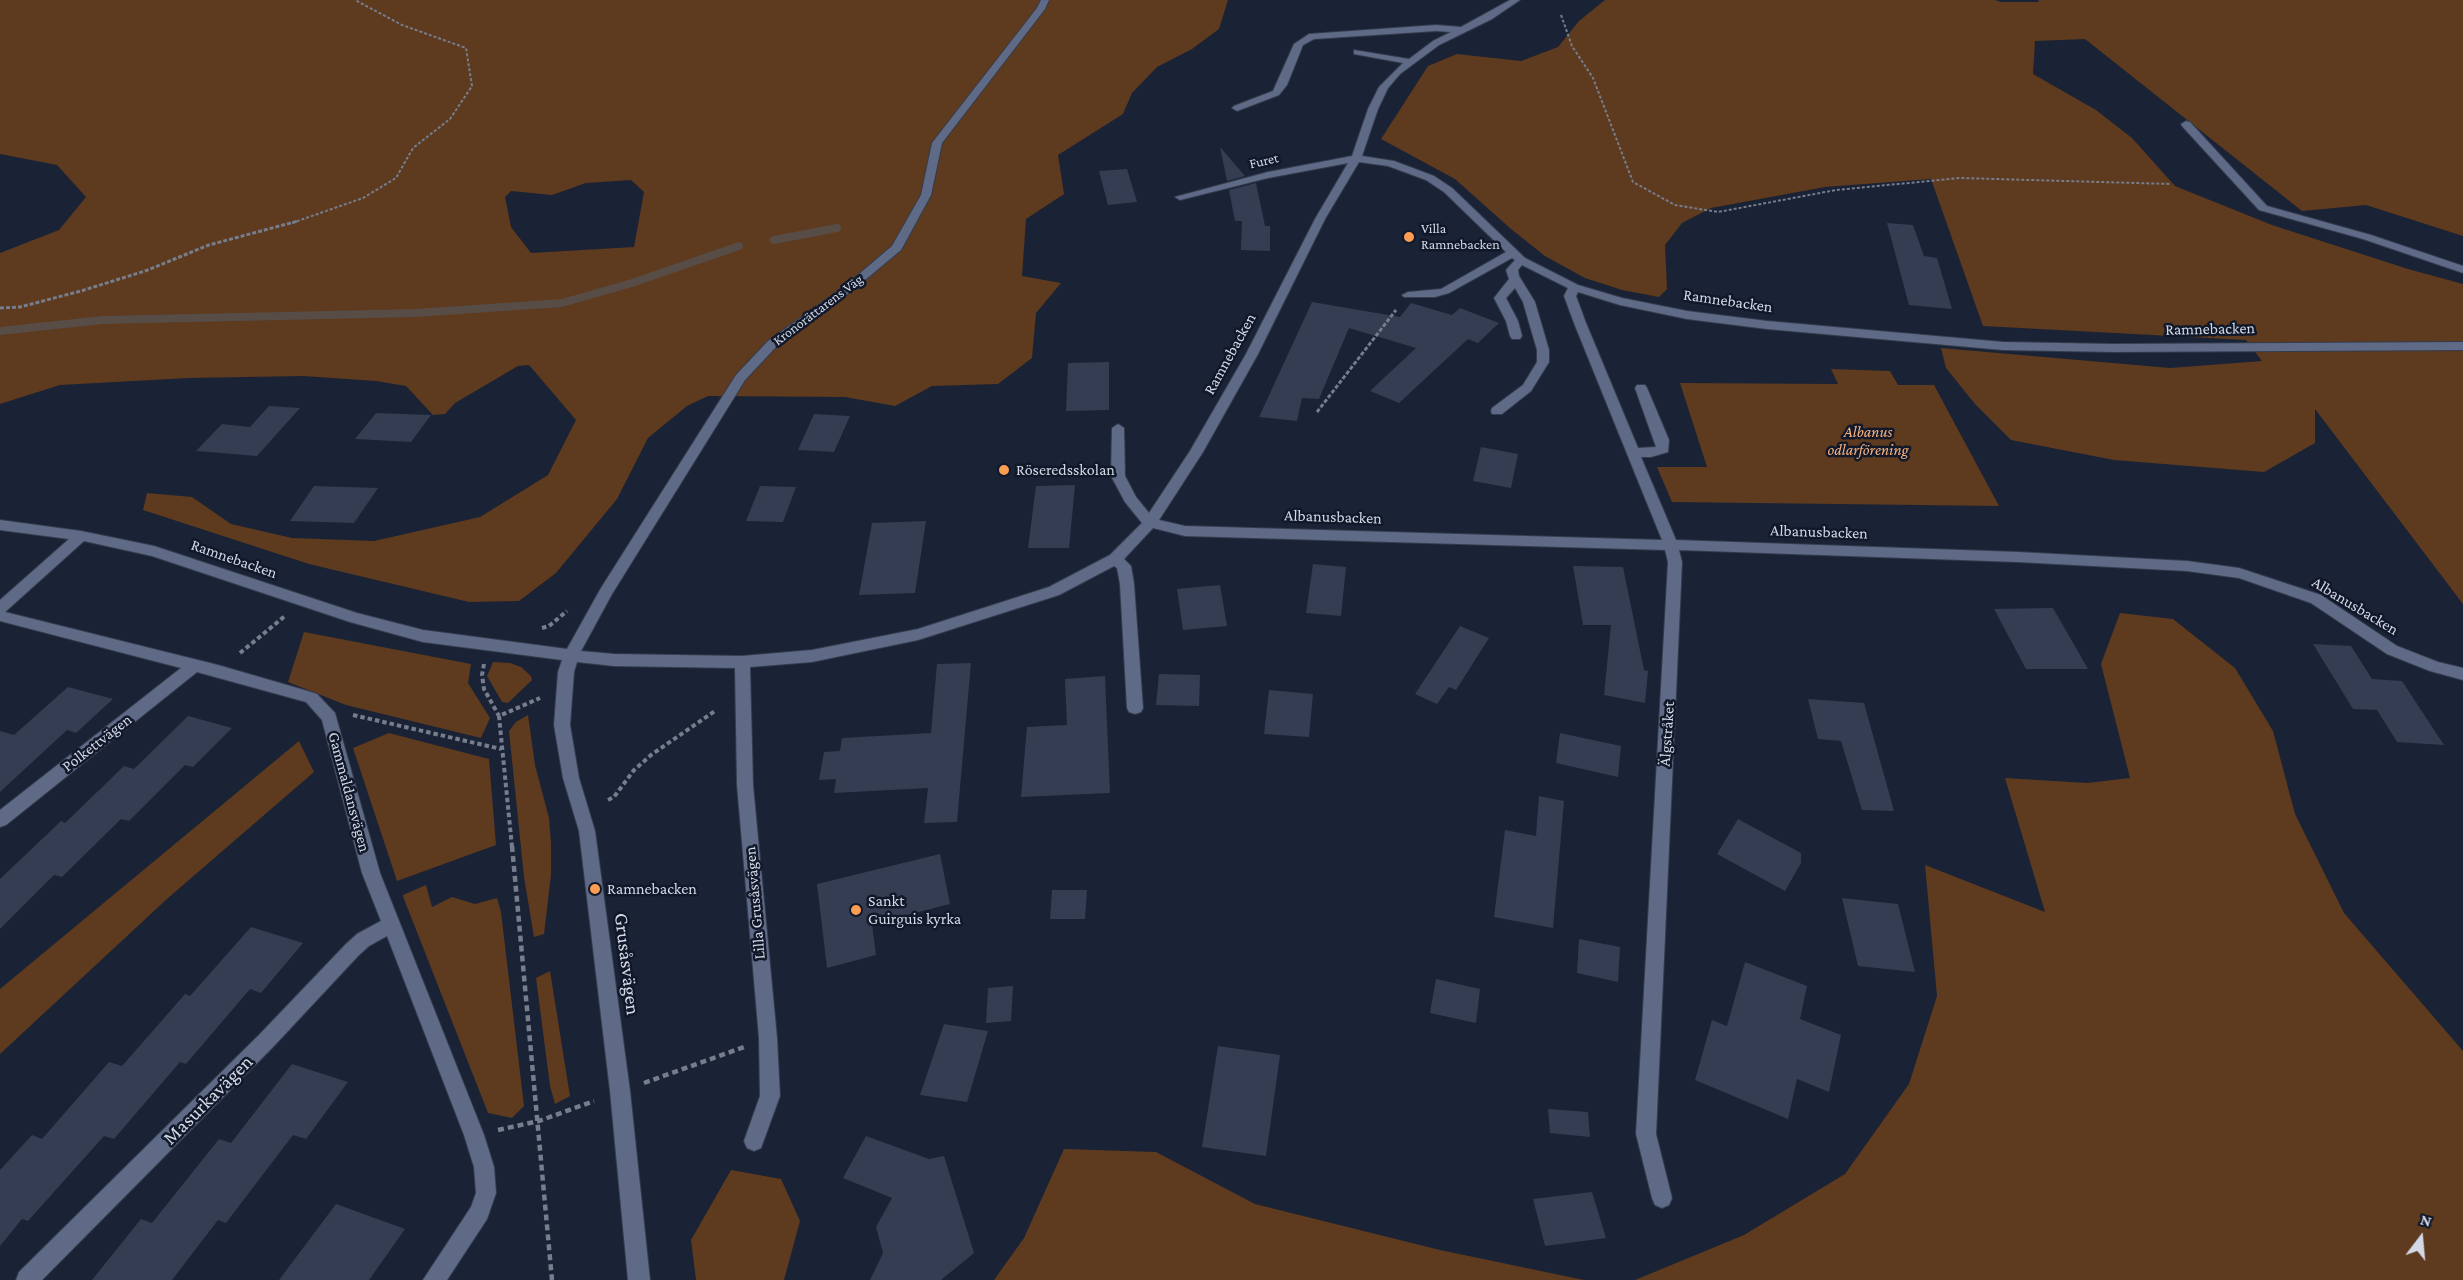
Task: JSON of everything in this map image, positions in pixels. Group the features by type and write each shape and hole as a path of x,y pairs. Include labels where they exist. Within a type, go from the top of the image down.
{"street":[{"name":"Kronorättarens Väg","path":"571,656 604,596 740,378 772,344 849,288 897,248 926,195 937,143 1041,9 1045,0"},
{"path":"1356,158 1372,109 1384,87 1397,72 1436,43 1516,0"},
{"path":"1237,108 1276,93 1304,38 1436,28 1462,31"},
{"path":"1357,52 1410,62"},
{"path":"2186,124 2263,208 2367,237 2463,270"},
{"name":"Furet","path":"1180,197 1268,175 1356,158"},
{"name":"Ramnebacken","path":"0,525 81,536 154,551 344,615 423,636 494,647 614,660 742,662 812,656 918,634 1054,591 1115,559 1150,523 1196,452 1246,364 1320,219 1356,158 1390,163 1430,178 1448,190 1517,257 1574,287 1620,301 1687,315 1767,325 2003,346 2114,348 2463,346"},
{"path":"1497,411 1527,388 1543,362 1541,343 1528,302 1512,270 1517,257"},
{"path":"1408,295 1435,294 1445,291 1517,257"},
{"path":"1515,280 1500,298 1512,321 1516,336"},
{"name":"Älgstråket","path":"1574,287 1570,296 1631,452 1671,545 1675,562 1646,1134 1662,1198"},
{"path":"1631,452 1651,453 1663,449 1662,440 1641,388"},
{"path":"1118,428 1118,476 1130,499 1150,523"},
{"name":"Albanusbacken","path":"1150,523 1185,531 2023,557 2187,566 2239,573 2316,599 2392,650 2435,668 2463,674"},
{"path":"0,608 81,536"},
{"path":"1115,559 1124,566 1127,584 1135,708"},
{"name":"Gammaldansvägen","path":"0,616 311,698 329,717 371,873 474,1134 484,1167 486,1193 480,1212 434,1280"},
{"name":"Grusåsvägen","path":"571,656 566,672 562,725 571,778 587,831 620,1091 639,1280"},
{"name":"Lilla Grusåsvägen","path":"742,662 745,785 768,1038 770,1096 754,1141"},
{"name":"Polkettvägen","path":"0,820 194,666"},
{"name":"Masurkavägen","path":"27,1280 258,1049 352,950 363,940 391,924"}],"path":[{"path":"0,308 20,307 81,291 145,271 209,245 307,219 363,198 396,178 413,148 450,119 472,86 466,48 402,25 355,0"},
{"path":"1561,15 1572,46 1593,78 1633,182 1675,205 1718,212 1836,190 1960,178 2171,184"},
{"path":"1317,411 1408,295"},
{"path":"540,628 549,626 566,613 581,593 604,596"},
{"path":"250,644 287,614"},
{"path":"484,663 482,675 484,689 500,716 501,749 539,1121 552,1280"},
{"path":"500,716 536,699 564,694"},
{"path":"608,800 614,797 634,770 651,755 715,711"},
{"path":"352,715 501,749"},
{"path":"678,1071 723,1055"},
{"path":"474,1134 539,1121 577,1108"}],"green space":[{"path":"0,0 1228,0 1219,29 1192,49 1157,67 1132,93 1123,114 1058,155 1064,194 1026,219 1022,276 1061,283 1036,313 1032,358 998,384 932,386 895,406 845,397 708,396 687,406 648,438 617,499 556,573 519,601 469,602 309,564 143,510 147,493 192,497 231,524 292,538 374,541 480,517 548,475 576,420 529,365 518,366 455,403 445,414 433,415 406,386 376,381 303,376 189,378 60,385 0,404 0,253 59,230 86,197 57,165 0,154","holes":["631,180 644,192 634,247 531,253 511,227 505,197 511,191 552,195 586,183"]},
{"path":"1605,0 1995,0 2038,2 2039,0 2463,0 2463,236 2366,205 2302,211 2085,39 2035,41 2033,74 2096,110 2132,138 2175,186 2272,225 2408,269 2463,284 2463,604 2315,409 2315,443 2264,472 2114,460 2011,440 1975,404 1946,368 1941,348 2170,368 2262,361 2246,340 1983,326 1931,179 1825,187 1711,208 1682,223 1665,245 1667,289 1659,297 1622,290 1585,278 1545,256 1455,179 1381,139 1428,66 1457,54 1521,61 1558,47 1579,21"},
{"name":"Albanus odlarförening","path":"1831,369 1890,371 1898,385 1934,385 1999,506 1672,502 1657,467 1707,467 1680,383 1838,384"},
{"path":"2120,613 2173,619 2235,668 2273,731 2295,814 2344,913 2463,1051 2463,1280 1635,1280 1744,1235 1845,1174 1909,1084 1937,996 1925,865 2045,912 2005,778 2087,783 2130,778 2101,664"},
{"path":"304,632 471,664 468,683 490,718 481,738 346,705 288,682"},
{"path":"493,662 510,663 521,667 531,676 532,680 508,703 502,702 487,676"},
{"path":"528,715 535,765 549,818 551,843 551,875 544,934 534,937 524,877 509,731 516,722"},
{"path":"389,733 489,759 496,845 397,881 353,748"},
{"path":"299,741 314,772 168,898 0,1054 0,989"},
{"path":"426,885 432,907 452,897 475,904 497,898 501,912 524,1106 512,1118 488,1113 404,899 403,895"},
{"path":"550,971 570,1096 555,1104 550,1086 536,978"},
{"path":"1064,1149 1156,1152 1255,1204 1440,1250 1584,1280 994,1280 1024,1238"},
{"path":"731,1170 781,1179 800,1221 784,1280 696,1280 691,1240"}],"building":[{"path":"1220,147 1245,176 1227,181"},
{"path":"1127,169 1137,202 1108,205 1099,171"},
{"path":"1256,183 1265,226 1270,226 1270,251 1241,250 1242,221 1235,221 1229,190"},
{"path":"1887,223 1913,225 1924,256 1937,258 1952,309 1909,305"},
{"path":"1312,302 1400,317 1411,303 1452,315 1460,308 1499,323 1478,343 1468,339 1399,403 1370,391 1416,348 1349,328 1319,399 1302,398 1297,421 1259,417"},
{"path":"1109,362 1109,410 1066,411 1068,363"},
{"path":"269,406 300,408 257,456 196,451 222,424 250,427"},
{"path":"376,413 431,415 411,442 355,439"},
{"path":"814,414 850,416 834,452 798,450"},
{"path":"1481,447 1518,454 1511,488 1473,481"},
{"path":"1075,485 1069,548 1028,548 1036,486"},
{"path":"314,486 378,488 354,523 290,521"},
{"path":"760,486 796,487 783,522 746,521"},
{"path":"926,521 915,593 859,595 872,523"},
{"path":"1313,564 1346,567 1341,616 1306,613"},
{"path":"1573,566 1623,567 1644,670 1648,671 1645,703 1604,695 1611,625 1583,625"},
{"path":"1220,585 1227,626 1183,630 1177,589"},
{"path":"2053,608 2088,669 2026,669 1994,609"},
{"path":"1460,626 1489,638 1456,690 1449,687 1437,704 1415,694"},
{"path":"2313,644 2351,646 2372,679 2402,681 2444,745 2397,742 2377,710 2353,709"},
{"path":"971,663 957,822 924,823 928,788 834,793 836,779 819,780 824,752 840,751 842,738 931,733 937,664"},
{"path":"1159,674 1200,675 1199,706 1156,705"},
{"path":"1105,676 1110,793 1021,797 1027,727 1067,725 1065,679"},
{"path":"68,687 113,699 76,733 67,730 0,792 0,731 14,735"},
{"path":"1269,690 1313,694 1309,737 1264,734"},
{"path":"1808,699 1864,703 1894,811 1862,810 1841,741 1818,739"},
{"path":"188,716 232,728 193,767 185,765 129,821 121,819 62,877 54,875 0,929 0,879 61,821 65,823 124,766 134,769"},
{"path":"1560,733 1621,746 1618,777 1556,763"},
{"path":"1539,796 1564,801 1553,928 1494,917 1505,830 1536,836"},
{"path":"1738,819 1801,853 1801,863 1785,891 1717,854"},
{"name":"Sankt Guirguis kyrka","path":"940,854 950,904 872,924 876,955 827,968 817,884"},
{"path":"1052,890 1087,890 1085,919 1050,919"},
{"path":"1842,898 1898,904 1915,972 1858,966"},
{"path":"251,927 303,943 261,993 250,989 186,1064 180,1062 114,1139 104,1136 28,1221 22,1219 0,1246 0,1170 32,1135 42,1139 109,1062 122,1066 185,994 190,996"},
{"path":"1579,939 1620,947 1618,982 1577,973"},
{"path":"1745,962 1807,986 1800,1019 1841,1035 1829,1092 1797,1079 1788,1119 1695,1080 1712,1020 1727,1026"},
{"path":"1436,979 1480,989 1476,1023 1430,1013"},
{"path":"1013,986 1011,1021 986,1023 988,988"},
{"path":"944,1024 988,1031 967,1102 920,1095"},
{"path":"1218,1046 1280,1055 1266,1156 1202,1147"},
{"path":"292,1064 348,1082 306,1139 293,1135 226,1223 218,1220 172,1280 92,1280 141,1219 152,1223 219,1139 231,1143"},
{"path":"1548,1109 1588,1112 1590,1137 1550,1133"},
{"path":"866,1136 929,1159 944,1156 974,1253 941,1280 870,1280 883,1253 876,1227 892,1198 843,1178"},
{"path":"1592,1192 1606,1238 1545,1246 1533,1199"},
{"path":"336,1204 405,1229 369,1280 279,1280"}],"waterway":[{"path":"774,240 837,228"},
{"path":"0,331 103,320 416,313 562,303 632,283 739,246"}],"place":[{"name":"Villa Ramnebacken","path":"1409,237"},
{"name":"Röseredsskolan","path":"1004,470"},
{"name":"Ramnebacken","path":"595,889"},
{"name":"Sankt Guirguis kyrka","path":"856,910"}]}
